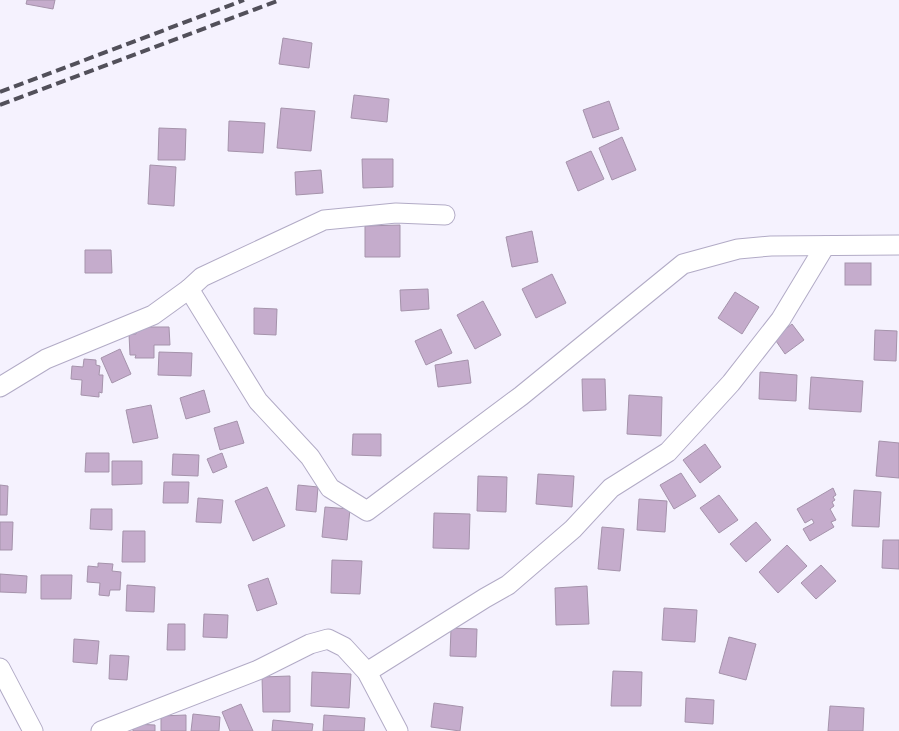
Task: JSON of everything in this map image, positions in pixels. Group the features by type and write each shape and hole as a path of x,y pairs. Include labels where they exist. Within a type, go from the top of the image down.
{"street":[{"path":"0,388 46,360 153,315 189,289 202,277 324,220 396,213 445,215"},
{"path":"189,289 206,313 258,401 310,457 330,488 367,511 521,396 684,264 738,249 771,246 899,245"},
{"path":"367,672 508,585 573,529 611,488 668,452 731,383 781,318 825,246"},
{"path":"101,731 258,670 310,644 328,639 344,647 367,672 398,731"},
{"path":"0,668 33,731"}],"building":[{"path":"27,0 55,0 53,9 26,4"},
{"path":"283,38 312,43 309,68 279,64"},
{"path":"354,95 389,99 387,122 351,118"},
{"path":"609,101 619,129 593,138 583,110"},
{"path":"281,108 315,111 311,151 277,148"},
{"path":"229,121 265,123 263,153 228,151"},
{"path":"159,128 186,129 185,160 158,160"},
{"path":"622,137 636,170 612,180 599,148"},
{"path":"591,151 604,179 578,191 566,162"},
{"path":"362,159 393,159 393,187 363,188"},
{"path":"150,165 176,167 174,206 148,204"},
{"path":"321,170 323,193 296,195 295,172"},
{"path":"400,225 400,257 365,257 365,226"},
{"path":"532,231 538,262 512,267 506,237"},
{"path":"85,250 111,250 112,273 85,273"},
{"path":"845,263 871,263 871,285 845,285"},
{"path":"552,274 566,303 536,318 522,289"},
{"path":"428,289 429,309 401,311 400,290"},
{"path":"735,292 759,307 742,334 718,318"},
{"path":"483,301 501,335 475,349 457,315"},
{"path":"254,308 277,309 276,335 254,334"},
{"path":"792,324 804,340 785,354 774,338"},
{"path":"136,327 169,327 170,345 154,345 154,358 135,358 136,355 130,355 129,334 136,334"},
{"path":"441,329 452,353 426,365 415,341"},
{"path":"875,330 897,331 896,361 874,360"},
{"path":"120,349 131,374 112,383 101,358"},
{"path":"159,352 192,353 191,376 158,375"},
{"path":"84,359 96,360 96,365 100,366 99,375 103,375 102,393 99,392 99,397 81,395 82,380 71,379 72,366 83,367"},
{"path":"468,360 471,383 438,387 435,365"},
{"path":"760,372 797,375 796,401 759,399"},
{"path":"811,377 863,381 861,412 809,409"},
{"path":"582,379 605,379 606,410 583,411"},
{"path":"204,390 210,412 186,419 180,398"},
{"path":"629,395 662,397 661,436 627,434"},
{"path":"151,405 158,438 133,443 126,410"},
{"path":"237,421 244,443 220,450 214,428"},
{"path":"353,434 381,434 381,456 352,455"},
{"path":"879,441 899,443 899,478 876,476"},
{"path":"705,444 721,467 700,483 683,460"},
{"path":"86,453 109,453 109,472 85,472"},
{"path":"222,453 227,467 213,473 207,459"},
{"path":"173,454 199,455 198,476 172,475"},
{"path":"112,461 142,461 142,484 112,485"},
{"path":"681,473 696,496 674,509 660,485"},
{"path":"538,474 574,476 572,507 536,504"},
{"path":"478,476 507,477 506,512 477,511"},
{"path":"164,482 189,482 188,503 163,503"},
{"path":"0,485 8,486 7,515 0,515"},
{"path":"298,485 318,487 316,512 296,510"},
{"path":"267,487 285,526 253,541 235,501"},
{"path":"833,488 836,495 833,497 835,500 832,502 834,506 830,509 836,520 831,522 834,527 810,541 803,529 814,523 812,519 805,523 797,509"},
{"path":"854,490 881,492 879,527 852,526"},
{"path":"719,495 738,520 719,533 700,508"},
{"path":"198,498 223,500 221,523 196,522"},
{"path":"639,499 667,501 665,532 637,530"},
{"path":"325,507 350,509 347,540 322,537"},
{"path":"91,509 112,509 112,530 90,529"},
{"path":"434,513 470,514 469,549 433,548"},
{"path":"0,522 13,522 12,550 0,550"},
{"path":"756,522 771,540 746,562 730,544"},
{"path":"602,527 624,529 620,571 598,569"},
{"path":"123,531 145,531 145,562 122,562"},
{"path":"883,540 899,540 899,569 882,568"},
{"path":"787,545 807,566 778,593 759,572"},
{"path":"332,560 362,561 360,594 331,593"},
{"path":"98,563 113,564 112,571 121,572 120,590 110,590 109,596 99,595 100,583 87,582 88,566 98,567"},
{"path":"821,565 836,581 816,599 801,583"},
{"path":"0,574 27,576 26,593 0,592"},
{"path":"41,575 72,575 71,599 41,599"},
{"path":"268,578 277,604 257,611 248,585"},
{"path":"127,585 155,587 154,612 126,611"},
{"path":"587,586 589,624 556,625 555,588"},
{"path":"664,608 697,610 695,642 662,640"},
{"path":"204,614 228,615 227,638 203,637"},
{"path":"168,624 185,624 185,650 167,650"},
{"path":"451,628 477,629 476,657 450,656"},
{"path":"729,637 756,644 746,680 719,673"},
{"path":"74,639 99,641 97,664 73,662"},
{"path":"110,655 129,656 127,680 109,679"},
{"path":"613,671 642,672 641,706 611,706"},
{"path":"312,672 351,674 349,708 311,706"},
{"path":"290,676 290,712 263,712 262,677"},
{"path":"686,698 714,700 713,724 685,722"},
{"path":"434,703 463,707 460,731 431,727"},
{"path":"241,704 253,731 230,731 222,712"},
{"path":"830,706 864,708 863,731 828,731"},
{"path":"193,714 220,717 219,731 191,731"},
{"path":"186,715 186,731 161,731 161,716"},
{"path":"324,715 365,718 364,731 323,731"},
{"path":"273,720 313,724 312,731 272,731"},
{"path":"133,724 155,725 155,731 133,731"}],"railway":[{"path":"0,92 244,0"},
{"path":"0,105 280,0"}]}
